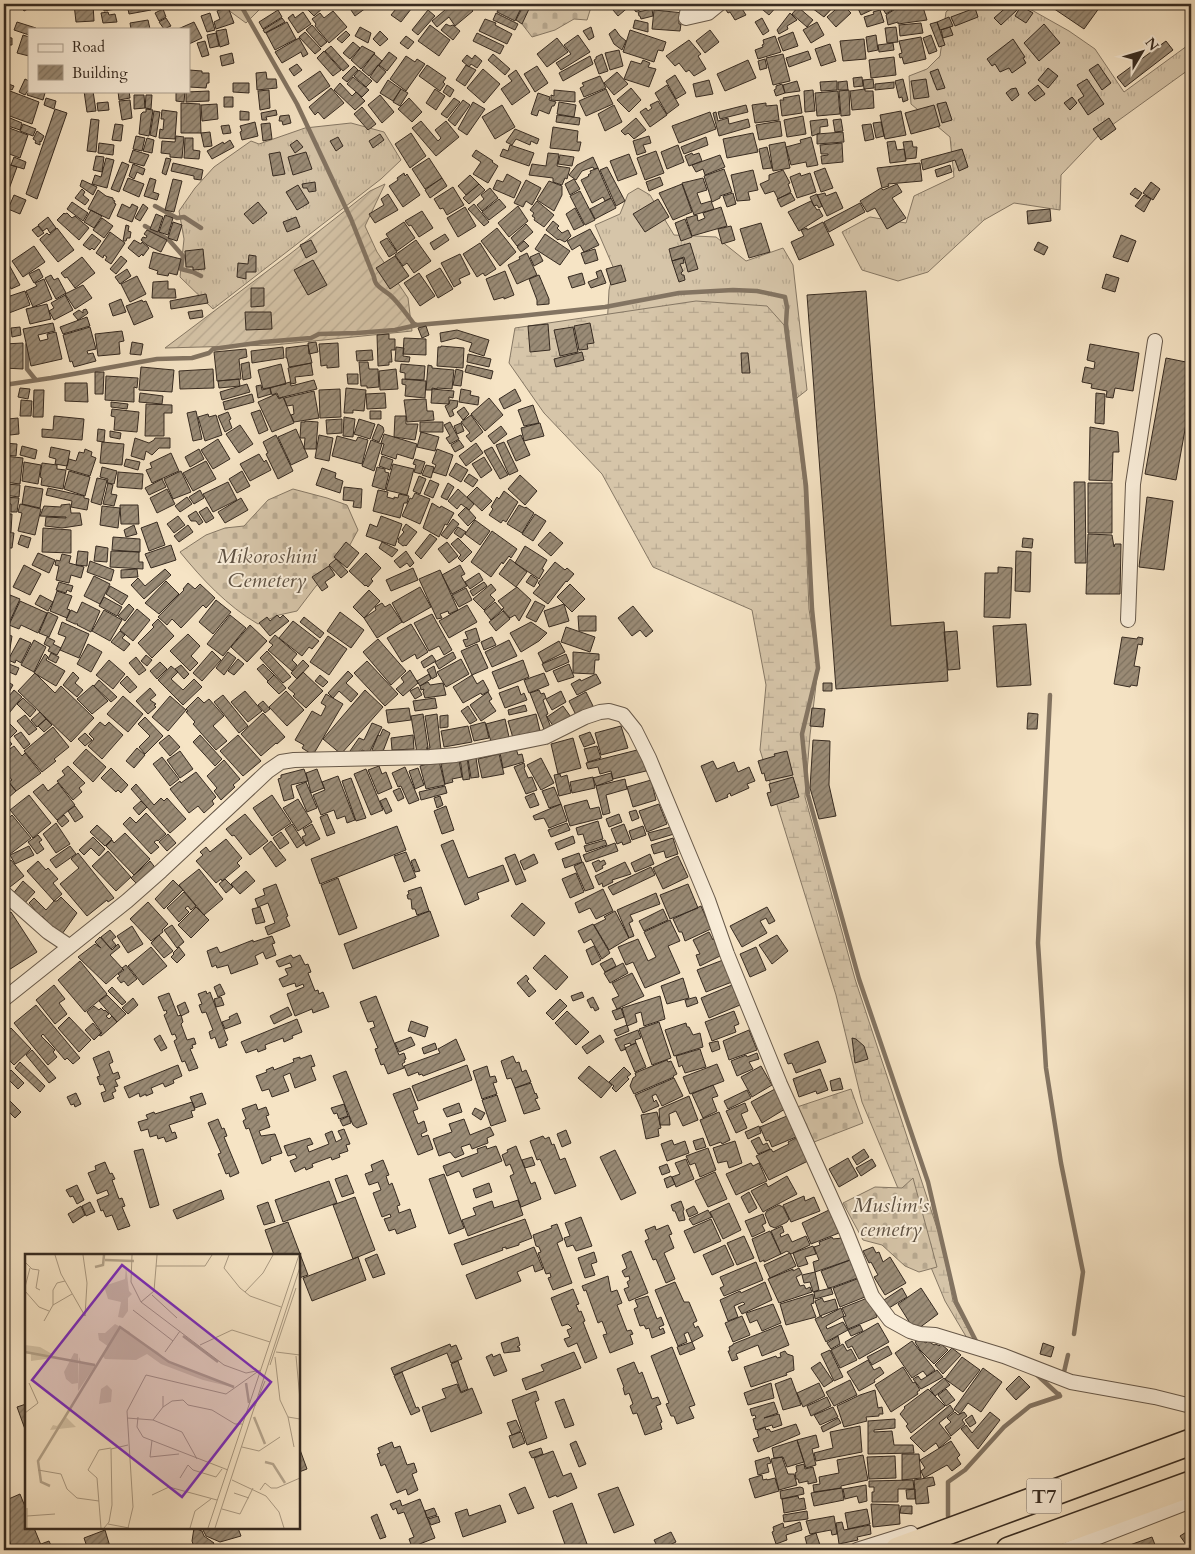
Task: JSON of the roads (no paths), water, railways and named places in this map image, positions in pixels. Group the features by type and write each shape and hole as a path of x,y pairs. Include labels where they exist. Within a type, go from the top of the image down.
{"highway":[{"name":"T7","path":"898,1550 1191,1442"},
{"name":"T7","path":"1009,1550 1191,1484"}],"street":[{"path":"689,4 686,18 708,13 719,4"},
{"path":"1128,620 1133,484 1155,341"},
{"path":"4,999 127,901 268,770 281,762 312,759 456,755 545,737 585,717 609,710 617,712 630,721 649,758 784,1093 872,1296 890,1320 910,1331 935,1335 1004,1356 1070,1382 1155,1397 1191,1406"},
{"path":"4,893 48,932 69,946"},
{"path":"857,1550 1066,1479 1191,1431"},
{"path":"1065,1550 1191,1501"}],"waterway":[{"path":"240,4 297,104 351,219 376,283 400,305 414,324 417,325"},
{"path":"155,206 177,218 184,217 201,228"},
{"path":"145,226 169,240 183,256 181,269 201,276"},
{"path":"4,385 157,359 192,358 209,353 213,349 311,338 319,334 395,330 417,325 605,307 679,293 733,290 757,291 785,297 787,307 786,324 806,486 812,609 818,668 802,734 808,795 859,979 928,1182 956,1302 978,1345"},
{"path":"27,345 27,369 35,379"},
{"path":"1050,695 1038,943 1046,1068 1061,1163 1083,1272 1074,1334"},
{"path":"1064,1372 1068,1355"},
{"path":"1036,1374 1060,1396"},
{"path":"948,1516 948,1482 965,1470 1004,1427 1030,1406 1060,1396 1059,1394"}],"park label":[{"name":"Mikoroshini Cemetery","path":"267,568"},
{"name":"Muslim's cemetry","path":"891,1217"}]}
